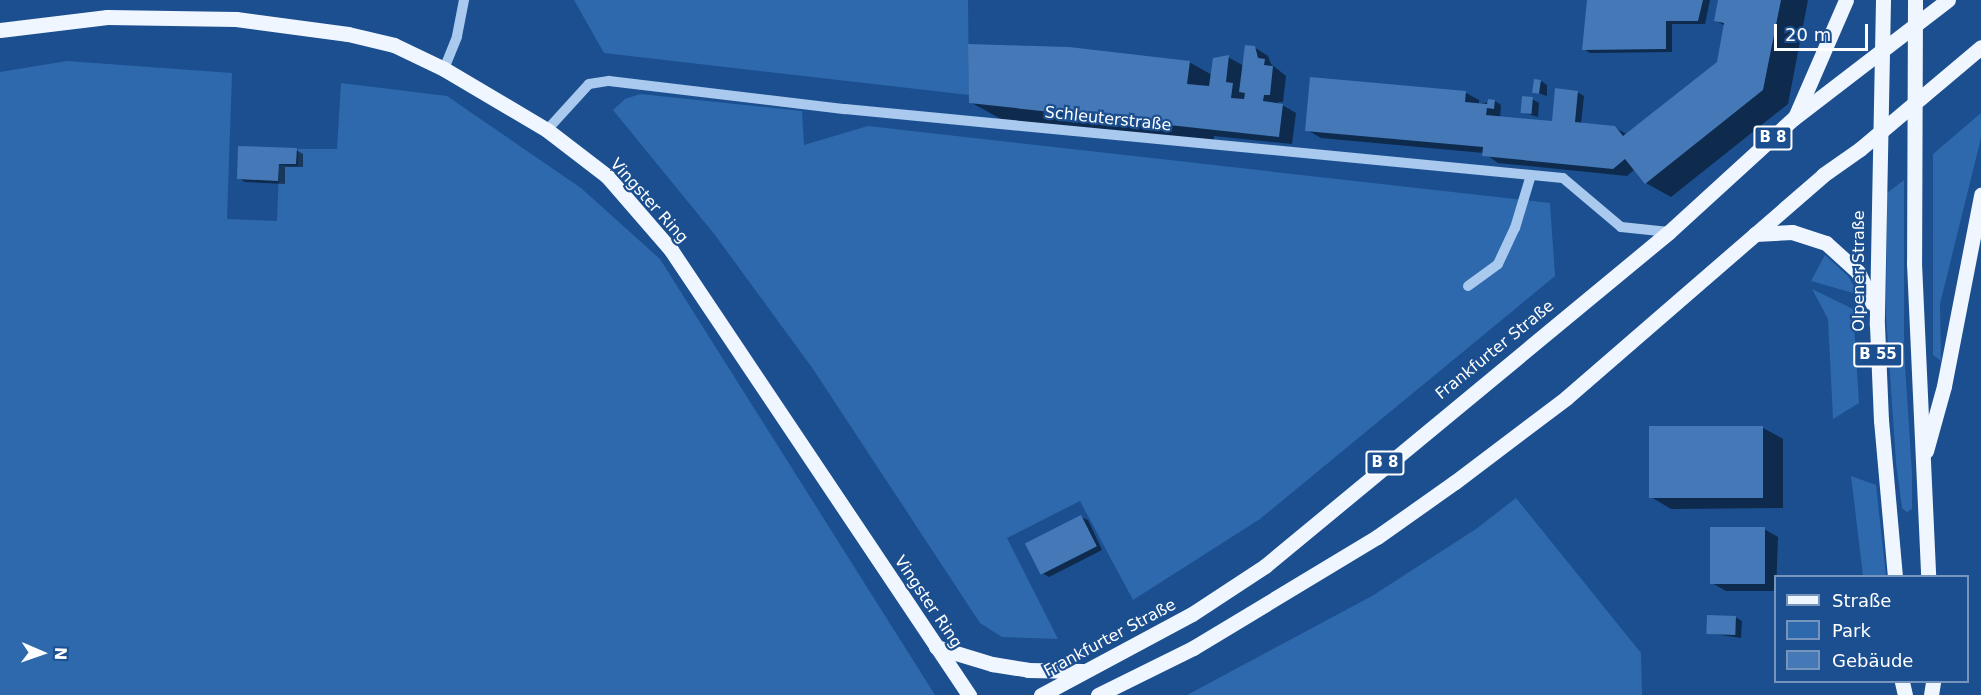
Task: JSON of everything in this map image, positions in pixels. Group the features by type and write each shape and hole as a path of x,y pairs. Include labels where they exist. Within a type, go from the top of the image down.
{"main road":[{"path":"1794,118 1846,0"},
{"name":"Olpener Straße","path":"1883,0 1877,325 1881,420 1895,575"},
{"name":"B 55","path":"1915,0 1914,263 1928,575"},
{"name":"Frankfurter Straße","path":"1041,695 1192,614 1265,566 1669,232 1794,118 1948,0"},
{"name":"Vingster Ring","path":"0,30 107,17 236,19 348,34 394,45 444,69 547,130 607,176 671,250 739,347 935,647 969,695"},
{"path":"1099,695 1193,648 1377,537 1566,398 1755,234 1915,104 1981,47"},
{"path":"1923,465 1944,386 1981,195"},
{"path":"1755,234 1803,235 1838,250 1865,284 1877,325"},
{"path":"935,647 1019,669 1086,671"}],"street":[{"path":"444,69 457,36 464,0"},
{"name":"Schleuterstraße","path":"547,130 589,84 609,81 845,109 1563,178 1621,227 1669,232"},
{"path":"1468,286 1498,264 1515,228 1531,175"}],"green space":[{"path":"574,0 968,0 969,95 604,53"},
{"path":"67,61 232,73 227,219 277,221 279,165 298,166 298,149 337,149 341,83 447,96 581,188 660,259 935,695 0,695 0,72"},
{"path":"640,94 802,111 804,145 868,126 1550,203 1555,276 1260,519 1133,600 1080,501 1007,538 1058,639 1002,637 980,623 813,369 715,235 613,110 625,99"},
{"path":"1981,113 1981,138 1940,304 1941,361 1933,355 1933,154"},
{"path":"1904,180 1904,349 1912,474 1912,509 1907,512 1902,508 1896,463 1886,315 1887,193"},
{"path":"1825,255 1848,276 1854,286 1853,293 1811,281"},
{"path":"1812,289 1853,309 1859,403 1833,419 1828,319"},
{"path":"1851,476 1876,485 1886,575 1863,575"},
{"path":"1516,498 1641,653 1642,695 1187,695 1372,596 1476,529"}],"building":[{"path":"1587,0 1703,0 1698,21 1666,21 1666,49 1582,50"},
{"path":"1718,0 1781,0 1763,90 1645,184 1625,159 1613,169 1482,156 1483,147 1305,131 1310,77 1466,91 1465,102 1487,104 1488,99 1495,100 1494,109 1487,108 1486,115 1552,121 1555,88 1578,91 1575,122 1615,126 1623,136 1717,62 1724,23 1714,21"},
{"path":"968,44 1069,47 1190,61 1187,84 1209,86 1213,58 1229,55 1226,82 1233,83 1231,98 1244,99 1245,93 1239,92 1245,45 1255,46 1258,58 1265,59 1264,65 1273,66 1270,95 1264,95 1263,101 1283,104 1279,137 969,103"},
{"path":"1534,79 1541,80 1539,94 1532,93"},
{"path":"1522,96 1533,97 1531,114 1521,113"},
{"path":"238,146 297,148 296,164 279,164 278,181 237,179"},
{"path":"1649,426 1763,426 1763,498 1649,498"},
{"path":"1081,515 1097,546 1041,575 1025,544"},
{"path":"1710,527 1765,527 1765,584 1710,584"},
{"path":"1707,615 1736,616 1735,635 1706,634"}]}
